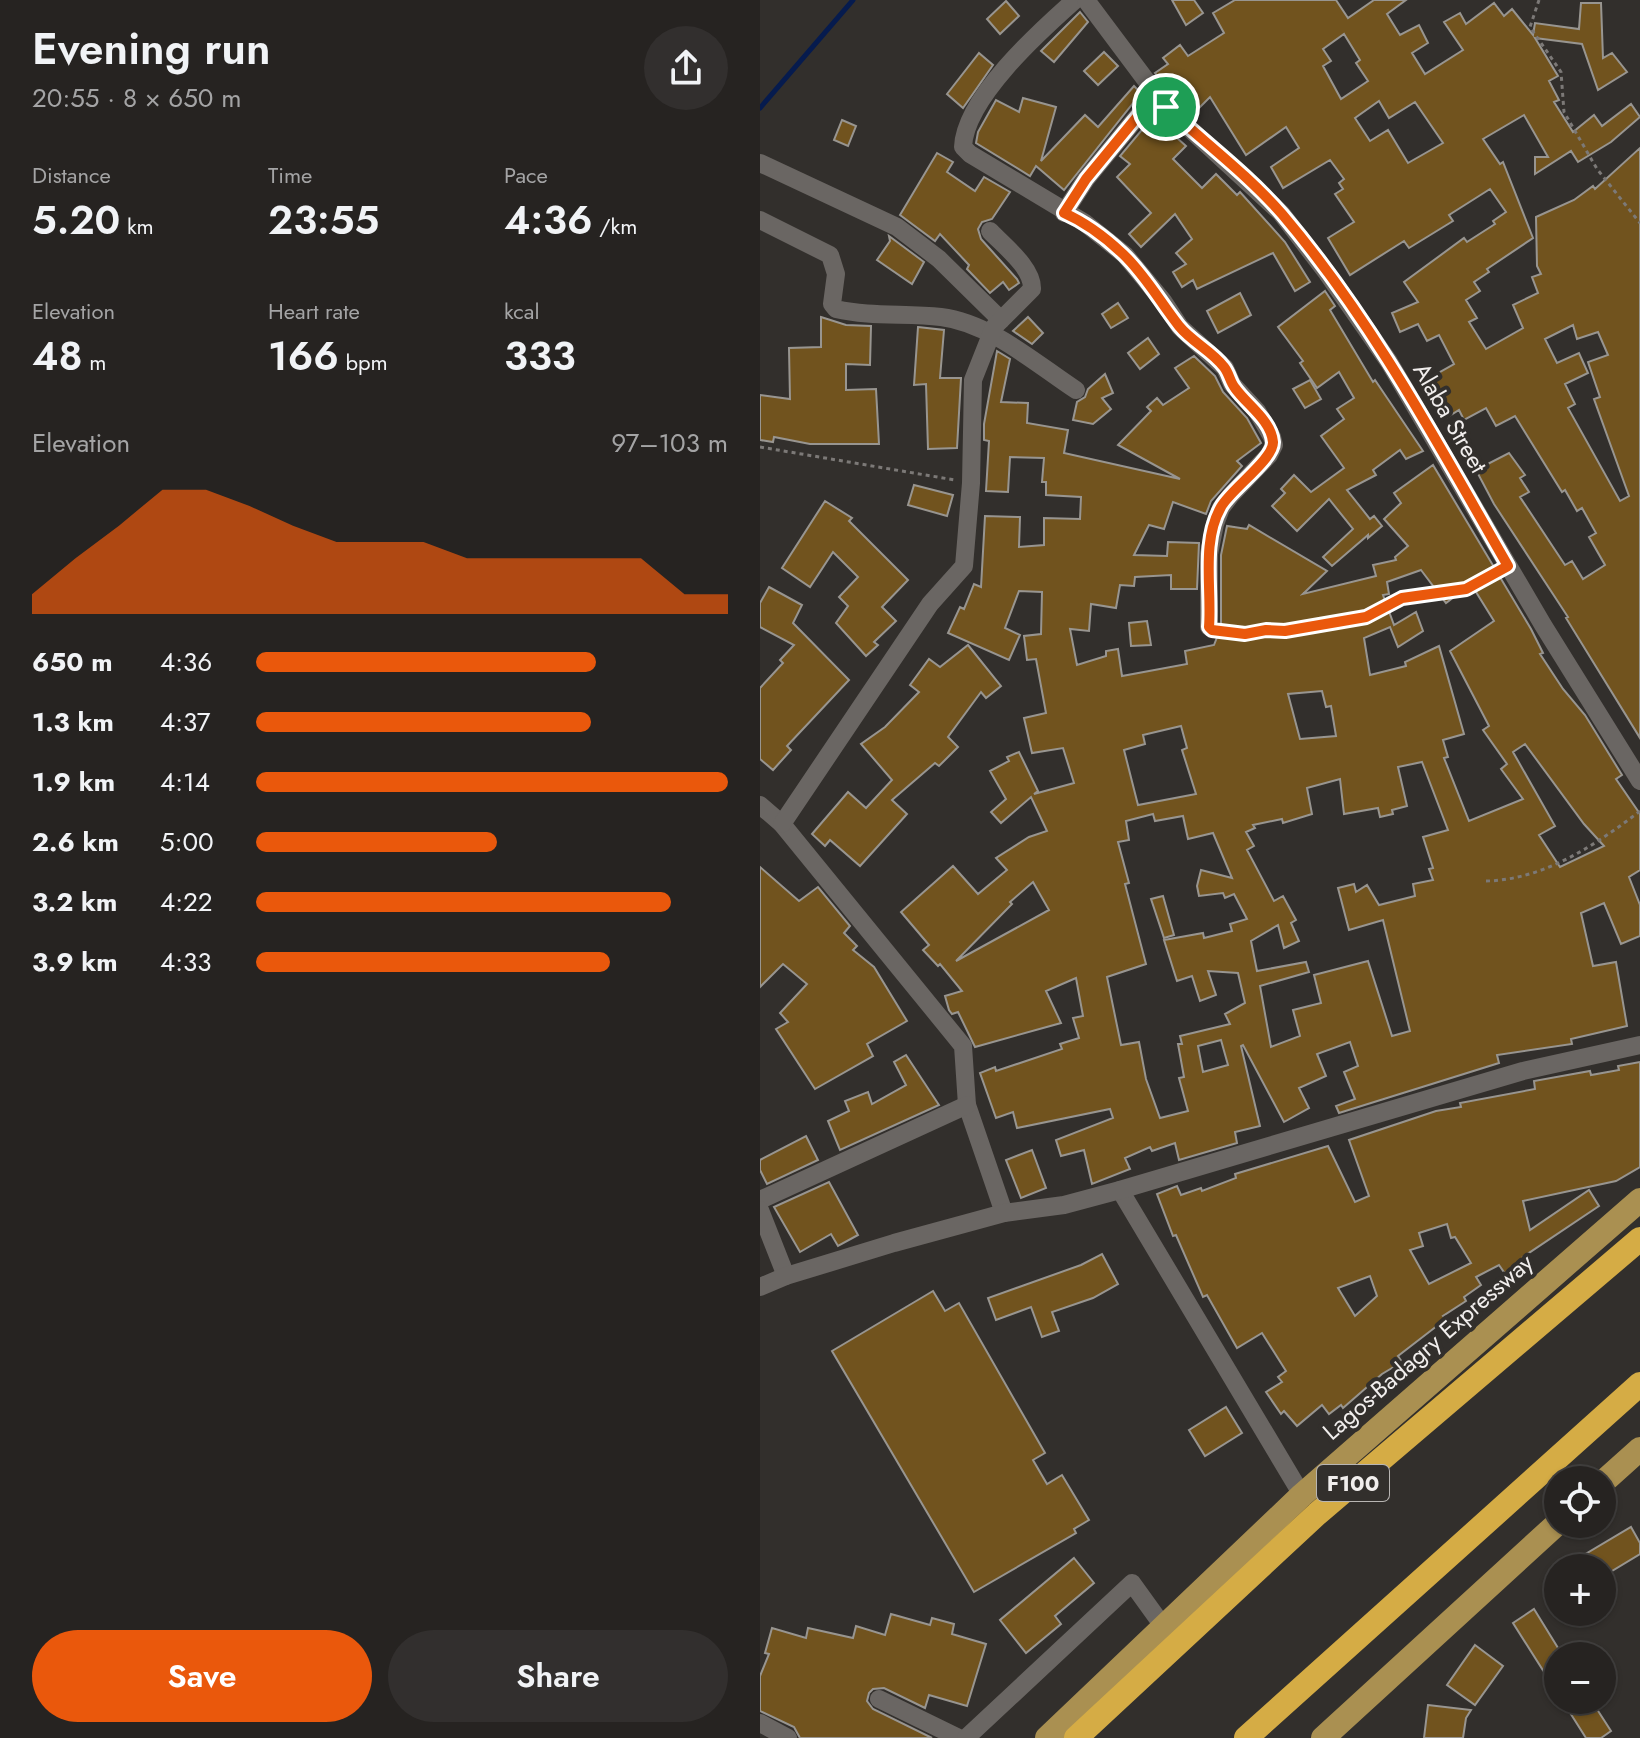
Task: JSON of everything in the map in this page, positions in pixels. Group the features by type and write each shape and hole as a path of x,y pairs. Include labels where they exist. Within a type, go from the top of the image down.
{"highway":[{"name":"F100","path":"1076,1738 1317,1514 1640,1239"},
{"path":"1246,1738 1640,1384"}],"main road":[{"name":"Lagos-Badagry Expressway","path":"1047,1738 1302,1495 1640,1200"},
{"path":"1616,1470 1640,1449"},
{"path":"1323,1738 1544,1536"}],"street":[{"path":"1075,0 1010,62 973,117 963,147 1102,235 1142,273 1180,327 1225,368 1232,384 1257,411 1272,437 1274,445 1269,455 1226,501 1215,524 1209,554 1209,627"},
{"name":"Alaba Street","path":"1086,0 1166,107 1281,213 1327,273 1389,362 1508,566 1640,781"},
{"path":"1064,213 1095,168 1156,94"},
{"path":"760,163 897,227 939,259 996,327 1076,390"},
{"path":"760,220 830,255 836,274 832,304 836,309 943,317 996,327"},
{"path":"782,824 930,604 964,566 971,483 973,380 996,327 1032,289 1032,281 990,231"},
{"path":"760,805 782,824 963,1046 967,1105 1004,1213"},
{"path":"760,1287 786,1276 1004,1213 1064,1205 1523,1071 1640,1045"},
{"path":"760,1200 967,1105"},
{"path":"1120,1190 1302,1495"},
{"path":"760,1210 786,1276"},
{"path":"966,1738 1132,1583 1163,1626"},
{"path":"879,1699 959,1738"},
{"path":"760,1723 788,1738"}],"path":[{"path":"1539,0 1530,27 1561,72 1564,112 1597,169 1640,223"},
{"path":"760,447 971,483"},
{"path":"1209,627 1245,634 1266,630 1285,631 1366,617 1402,598 1466,589 1508,566"},
{"path":"1486,881 1533,874 1594,843 1640,811"}],"building":[{"path":"1172,0 1194,0 1203,13 1186,25"},
{"path":"1235,0 1336,0 1348,18 1374,0 1406,0 1387,14 1400,35 1419,25 1428,43 1412,53 1425,74 1463,50 1444,22 1460,13 1466,24 1494,3 1504,16 1512,9 1533,35 1535,23 1579,29 1581,3 1601,3 1603,58 1612,53 1627,72 1598,90 1582,44 1535,38 1558,76 1549,81 1559,100 1554,102 1573,132 1594,115 1602,126 1631,104 1640,117 1611,142 1578,162 1571,151 1535,174 1535,157 1548,157 1524,115 1483,139 1500,164 1503,162 1533,238 1487,269 1489,272 1474,282 1480,291 1466,300 1477,318 1469,322 1486,349 1523,328 1513,305 1538,293 1532,277 1541,274 1537,266 1536,217 1574,200 1593,186 1595,189 1640,148 1640,738 1476,470 1509,453 1525,475 1520,478 1529,492 1520,497 1565,565 1572,561 1583,579 1605,565 1589,537 1596,533 1582,508 1577,511 1565,490 1562,492 1515,416 1496,426 1486,408 1464,420 1459,410 1446,418 1426,380 1454,364 1439,335 1427,341 1418,324 1400,332 1392,313 1418,302 1404,282 1464,238 1467,242 1495,224 1493,221 1506,212 1490,189 1449,215 1453,221 1409,248 1404,241 1350,275 1328,238 1354,222 1335,194 1343,189 1339,183 1344,179 1330,160 1283,188 1271,167 1299,148 1286,127 1246,155 1210,97 1197,110 1183,96 1177,101 1155,73 1168,64 1163,58 1180,45 1188,56 1224,33 1213,13","holes":["1344,34 1360,60 1356,63 1368,81 1341,99 1323,66 1331,61 1323,49","1379,101 1389,118 1415,102 1443,143 1408,163 1388,130 1370,141 1355,118","1573,325 1577,339 1598,332 1608,355 1588,362 1600,397 1594,399 1629,496 1620,501 1568,408 1575,404 1565,384 1588,373 1579,353 1557,363 1545,339"]},
{"path":"1006,1 1019,16 1000,34 987,19"},
{"path":"1080,12 1088,22 1054,62 1041,51"},
{"path":"1104,52 1118,66 1098,85 1084,71"},
{"path":"979,53 993,65 963,108 947,94"},
{"path":"1134,86 1141,93 1064,190 1036,166 1030,176 976,143 978,132 996,100 1019,112 1023,98 1056,107 1041,161 1085,115 1098,127"},
{"path":"1156,113 1158,116 1155,118 1186,146 1173,159 1202,188 1216,174 1237,195 1240,192 1285,242 1310,282 1295,291 1273,253 1197,289 1193,280 1182,287 1173,272 1186,264 1176,253 1192,239 1175,214 1141,247 1129,234 1151,213 1117,177 1130,164 1120,156"},
{"path":"842,120 856,126 848,146 834,140"},
{"path":"937,153 953,162 947,172 975,191 984,177 1010,192 992,219 982,222 978,229 981,239 1017,279 1019,283 1009,290 1003,282 990,293 940,234 935,241 900,215"},
{"path":"889,236 924,262 912,284 877,260 890,241"},
{"path":"1325,291 1335,306 1330,310 1373,382 1375,380 1423,451 1406,459 1400,450 1373,470 1376,475 1347,490 1370,519 1374,516 1382,526 1332,566 1323,557 1353,529 1329,499 1297,531 1272,506 1285,493 1281,489 1294,475 1311,492 1344,468 1321,436 1344,419 1337,409 1354,398 1339,372 1317,388 1300,363 1303,361 1278,327"},
{"path":"1240,293 1251,315 1218,333 1207,311"},
{"path":"1118,303 1128,318 1111,328 1102,314"},
{"path":"821,317 846,325 871,326 870,365 846,364 846,390 876,389 879,444 810,444 774,437 773,442 760,440 760,395 790,399 789,348 821,347"},
{"path":"1028,317 1043,333 1032,344 1013,331"},
{"path":"918,327 944,330 940,378 961,378 957,448 928,449 926,384 914,385"},
{"path":"1148,338 1159,354 1140,369 1128,353"},
{"path":"997,351 1010,359 1001,402 1028,403 1027,423 1068,430 1064,453 1180,479 1118,445 1151,411 1147,407 1157,398 1163,405 1189,388 1175,368 1194,356 1215,376 1223,392 1247,418 1261,443 1237,461 1242,466 1211,501 1206,514 1173,502 1164,529 1149,525 1134,555 1167,556 1168,542 1199,543 1197,589 1171,589 1171,575 1135,577 1134,586 1120,585 1116,608 1091,604 1089,631 1070,629 1077,665 1106,656 1106,651 1118,649 1122,676 1187,664 1185,651 1214,645 1221,627 1221,555 1227,526 1247,529 1249,525 1327,571 1303,594 1376,576 1373,565 1396,560 1395,557 1408,546 1384,519 1401,503 1394,493 1433,465 1531,629 1543,653 1540,654 1585,715 1622,775 1616,779 1640,814 1640,870 1629,877 1640,905 1640,936 1621,944 1604,903 1581,913 1593,966 1616,962 1627,1026 1571,1039 1572,1044 1497,1055 1499,1063 1339,1113 1336,1106 1355,1099 1344,1072 1358,1066 1350,1042 1317,1054 1326,1076 1299,1088 1309,1108 1284,1122 1243,1045 1260,1126 1235,1132 1237,1143 1179,1160 1175,1143 1152,1151 1150,1147 1125,1158 1130,1169 1092,1184 1084,1150 1061,1156 1056,1140 1113,1118 1110,1109 1017,1128 1013,1112 996,1118 980,1073 995,1067 996,1071 1062,1049 1060,1044 1079,1038 1073,1018 1083,1016 1076,978 1046,991 1061,1023 975,1047 958,1012 952,1014 949,1010 945,996 962,991 940,964 938,966 923,950 929,945 901,912 953,866 978,894 1007,870 996,858 1029,837 1047,831 1031,797 1001,823 991,812 1006,799 990,771 1009,761 1007,757 1019,752 1038,791 1034,794 1074,783 1063,748 1032,753 1024,718 1046,713 1036,659 1027,660 1024,636 1041,634 1042,592 1019,591 1005,628 1020,635 1009,660 948,633 960,607 964,609 974,584 981,587 985,516 1020,517 1019,547 1044,545 1044,518 1080,519 1081,497 1046,495 1046,482 1042,482 1044,458 1010,457 1008,492 986,491 989,441 984,440","holes":["1421,570 1446,603 1471,584 1494,621 1450,651 1489,726 1483,730 1507,764 1501,769 1523,799 1469,821 1444,758 1448,757 1443,740 1464,734 1439,646 1405,662 1406,666 1370,675 1364,638 1390,627 1398,647 1423,631 1416,612 1394,625 1383,595 1389,594 1387,582","1322,691 1326,707 1331,706 1336,736 1300,739 1288,694","1181,726 1187,748 1182,750 1196,794 1138,805 1124,750 1145,744 1143,735","1525,744 1604,846 1560,867 1539,835 1555,826 1513,752","1422,762 1448,830 1423,837 1433,868 1429,869 1433,880 1413,884 1415,896 1379,905 1367,885 1356,892 1354,884 1338,888 1349,930 1383,920 1410,1031 1392,1036 1368,961 1314,975 1321,1003 1293,1010 1300,1036 1271,1047 1260,986 1309,972 1306,962 1257,971 1251,941 1278,925 1284,948 1299,941 1291,923 1296,920 1283,896 1274,901 1247,850 1254,846 1246,832 1255,828 1253,825 1282,819 1283,823 1312,814 1307,788 1340,779 1344,814 1378,808 1380,817 1407,806 1398,767","1153,814 1155,821 1183,816 1188,839 1213,833 1232,878 1201,870 1197,886 1199,896 1223,893 1225,898 1234,894 1247,919 1230,924 1232,931 1204,938 1203,933 1164,940 1177,981 1192,976 1200,1001 1216,995 1208,971 1238,973 1245,1003 1225,1014 1230,1024 1180,1036 1182,1044 1178,1044 1184,1077 1179,1078 1188,1111 1160,1118 1146,1079 1139,1042 1121,1045 1107,977 1146,964 1125,884 1129,883 1118,842 1129,840 1126,821","1033,882 1049,910 956,961 1012,904 1010,902","1221,1040 1228,1065 1203,1072 1198,1046"]},
{"path":"1105,374 1113,393 1102,398 1111,409 1093,424 1073,420 1077,402"},
{"path":"1310,380 1321,399 1305,408 1293,389"},
{"path":"914,485 953,495 947,516 908,505"},
{"path":"825,501 852,518 849,521 908,580 882,607 896,621 874,642 878,645 866,656 836,623 848,606 839,597 858,577 833,552 810,587 782,568"},
{"path":"769,587 802,605 793,623 849,680 787,746 791,750 773,770 760,759 760,688 783,663 780,660 794,645 760,627 760,603"},
{"path":"1147,621 1151,645 1131,646 1129,623"},
{"path":"968,645 1001,686 986,698 981,692 948,737 958,747 939,766 935,763 892,800 907,814 860,866 830,840 825,846 812,834 848,792 866,808 892,780 861,744 885,727 919,692 910,685 929,659 940,667"},
{"path":"760,867 799,901 818,887 850,926 844,933 857,946 853,950 874,967 907,1021 867,1044 873,1056 815,1089 776,1029 788,1022 780,1013 807,984 783,964 760,987"},
{"path":"1163,896 1174,935 1164,938 1151,899"},
{"path":"906,1055 939,1105 840,1150 828,1121 849,1111 845,1101 868,1092 872,1104 906,1085 894,1062"},
{"path":"1640,1062 1640,1167 1616,1181 1523,1201 1530,1230 1589,1190 1599,1206 1523,1257 1528,1263 1508,1278 1499,1265 1476,1277 1481,1285 1464,1297 1466,1301 1443,1316 1446,1319 1398,1356 1402,1362 1382,1374 1343,1408 1341,1405 1329,1414 1322,1405 1297,1426 1284,1411 1281,1414 1266,1392 1282,1382 1278,1377 1286,1371 1262,1333 1237,1348 1207,1295 1203,1297 1176,1235 1173,1236 1157,1194 1177,1186 1181,1195 1201,1188 1202,1191 1236,1178 1235,1174 1328,1146 1355,1202 1369,1196 1349,1140 1436,1111 1461,1107 1460,1103 1535,1089 1534,1081 1590,1071 1591,1075 1619,1070 1618,1066","holes":["1447,1224 1451,1238 1455,1237 1471,1263 1429,1284 1410,1250 1423,1246 1419,1233","1370,1276 1377,1296 1355,1316 1338,1288"]},
{"path":"806,1136 818,1160 767,1184 760,1170 760,1160"},
{"path":"1032,1150 1046,1188 1021,1198 1006,1160"},
{"path":"829,1182 858,1235 838,1246 831,1234 800,1252 774,1207"},
{"path":"1102,1254 1118,1284 1093,1298 1052,1312 1059,1331 1042,1337 1031,1307 996,1320 988,1298 1081,1265"},
{"path":"933,1291 945,1311 959,1303 1045,1453 1033,1460 1047,1484 1062,1475 1089,1520 1074,1529 1076,1533 974,1592 832,1351"},
{"path":"1226,1407 1242,1433 1205,1456 1189,1430"},
{"path":"1631,1527 1640,1543 1640,1554 1616,1569 1616,1554 1586,1554 1616,1538"},
{"path":"1074,1558 1094,1583 1055,1616 1061,1624 1026,1653 1000,1620"},
{"path":"1534,1609 1554,1642 1544,1642 1544,1672 1513,1623"},
{"path":"891,1614 930,1625 932,1618 954,1624 952,1634 986,1644 967,1706 929,1695 925,1708 884,1688 873,1689 869,1693 867,1701 873,1709 932,1738 800,1738 794,1727 760,1711 760,1676 769,1654 765,1653 772,1628 806,1638 808,1628 853,1638 856,1626 885,1635"},
{"path":"1475,1645 1503,1666 1475,1705 1447,1685"},
{"path":"1428,1705 1471,1710 1466,1718 1463,1738 1424,1738"},
{"path":"1571,1714 1600,1714 1611,1731 1601,1738 1586,1738"}],"waterway":[{"path":"760,108 853,0"}],"route":[{"path":"1156,94 1166,107 1281,213 1327,273 1389,362 1508,566 1466,589 1402,598 1366,617 1285,631 1266,630 1245,634 1209,627 1209,554 1215,524 1221,508 1231,495 1269,455 1274,445 1272,437 1257,411 1232,384 1225,368 1180,327 1142,273 1102,235 1064,213 1086,179 1156,94"}]}
